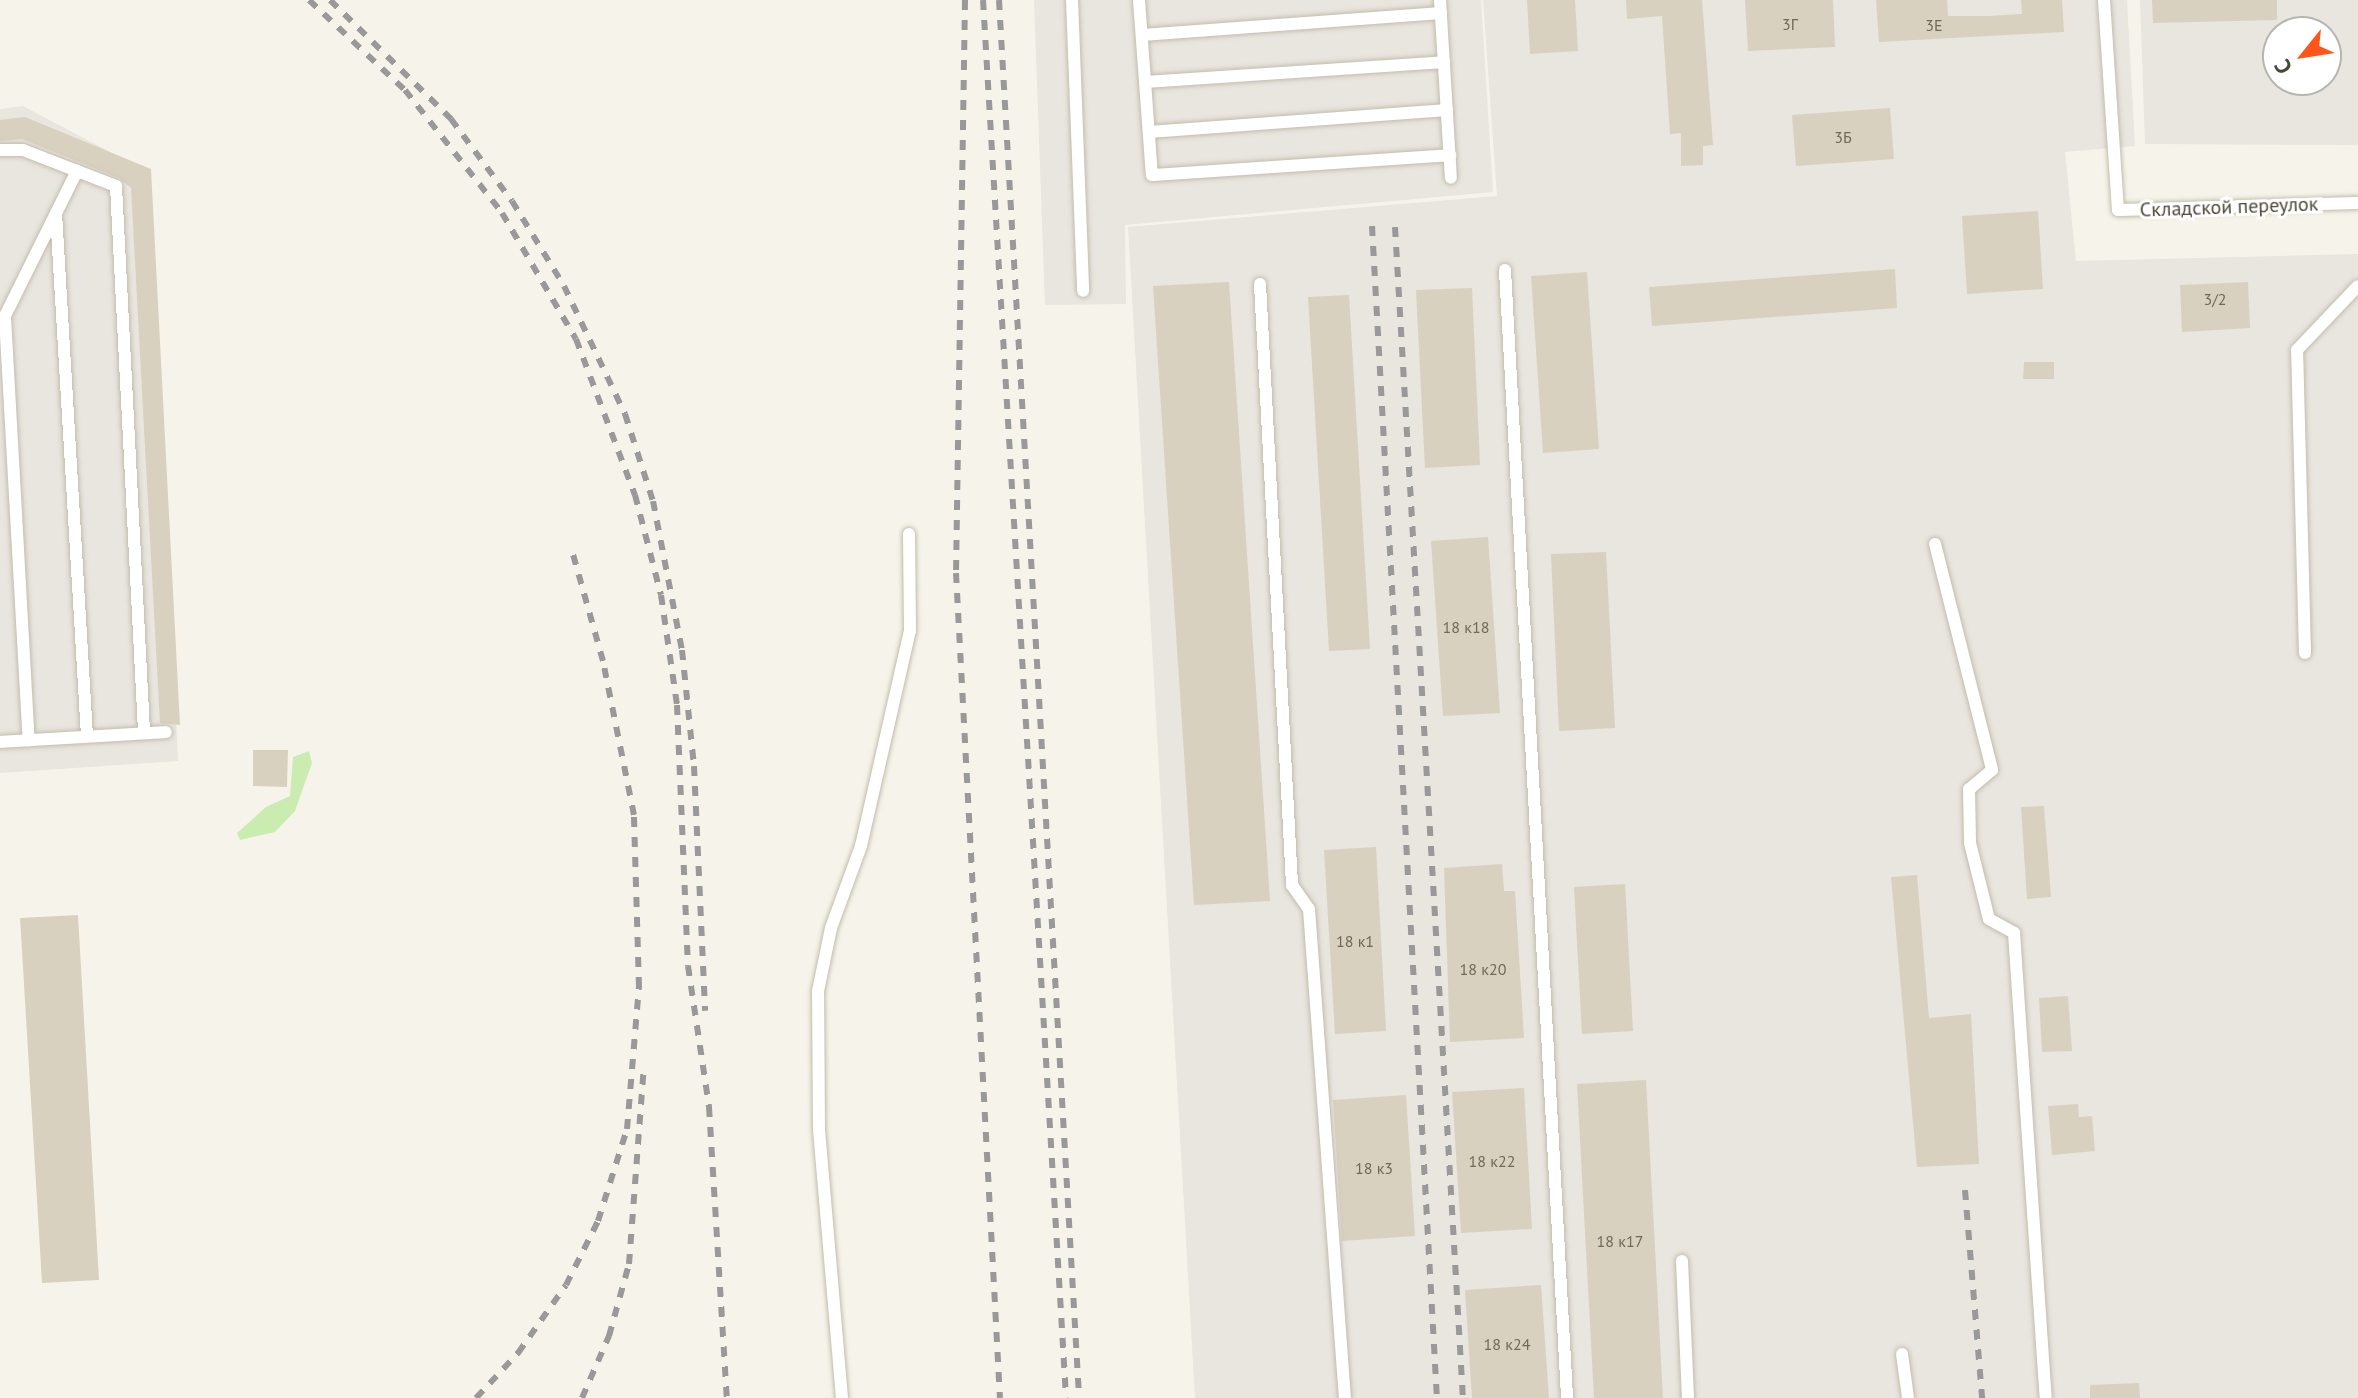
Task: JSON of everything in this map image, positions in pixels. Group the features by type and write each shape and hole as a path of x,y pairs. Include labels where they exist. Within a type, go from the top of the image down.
{"lane":[{"path":"1072,0 1083,291"},
{"path":"1139,0 1152,175 1450,155"},
{"name":"Складской переулок","path":"2104,0 2118,210 2358,203"},
{"path":"1142,35 1441,6 1451,178"},
{"path":"1145,82 1444,62"},
{"path":"1149,132 1447,110"},
{"path":"0,150 23,150 116,186 144,732"},
{"path":"29,740 2,322 77,171"},
{"path":"56,213 87,736"},
{"path":"1505,270 1567,1398"},
{"path":"1260,284 1292,885 1309,909 1345,1398"},
{"path":"2305,653 2297,350 2358,286"},
{"path":"842,1398 819,1129 818,991 831,928 861,846 910,631 909,534"},
{"path":"1935,544 1992,770 1969,789 1970,843 1989,919 2014,933 2046,1398"},
{"path":"0,742 166,732"},
{"path":"1682,1261 1688,1398"},
{"path":"1902,1354 1908,1398"}],"shaded area":[{"path":"1034,0 1481,0 1493,192 1125,225 1126,304 1045,305"},
{"path":"1483,0 2127,0 2135,146 2065,152 2076,261 2358,254 2358,1398 1195,1398 1128,227 1497,196"},
{"path":"2140,0 2358,0 2358,145 2145,144"},
{"path":"23,106 150,173 178,761 0,773 0,109"}],"green space":[{"path":"309,751 312,763 295,811 275,832 240,840 237,833 266,807 290,796 293,757"}],"building":[{"path":"1527,0 1575,0 1578,51 1530,54"},
{"path":"1626,0 1702,0 1713,145 1703,146 1703,165 1681,166 1681,133 1670,134 1662,16 1627,19"},
{"path":"1745,0 1833,0 1835,47 1748,51"},
{"path":"1876,0 1947,0 1948,16 1989,16 2022,14 2021,0 2062,0 2064,32 1879,42"},
{"path":"2152,0 2277,0 2277,16 2262,16 2262,20 2153,23"},
{"path":"1890,108 1894,159 1796,166 1792,115"},
{"path":"25,117 151,169 180,725 160,723 131,188 119,178 22,139 0,141 0,120"},
{"path":"2038,211 2043,289 1967,294 1962,216"},
{"path":"1895,269 1897,308 1652,326 1649,287"},
{"path":"1587,272 1599,449 1543,453 1531,276"},
{"path":"1229,282 1270,901 1194,905 1153,286"},
{"path":"2248,282 2250,328 2182,332 2180,285"},
{"path":"1472,288 1480,465 1425,468 1416,290"},
{"path":"1349,295 1370,649 1329,651 1308,297"},
{"path":"2024,362 2054,362 2054,379 2023,379"},
{"path":"1488,537 1500,713 1443,716 1431,541"},
{"path":"1606,552 1615,728 1559,731 1551,554"},
{"path":"253,750 288,750 287,787 253,786"},
{"path":"2044,806 2051,897 2027,899 2021,807"},
{"path":"1376,847 1386,1031 1335,1034 1324,850"},
{"path":"1502,864 1504,891 1515,891 1524,1038 1450,1042 1444,868"},
{"path":"1917,875 1929,1018 1971,1014 1979,1164 1917,1167 1891,877"},
{"path":"1625,884 1633,1031 1582,1034 1574,887"},
{"path":"78,915 99,1280 42,1283 20,918"},
{"path":"2068,996 2072,1051 2042,1052 2039,998"},
{"path":"1646,1080 1663,1398 1594,1398 1577,1084"},
{"path":"1524,1088 1532,1229 1461,1233 1452,1092"},
{"path":"1406,1095 1415,1236 1342,1241 1333,1100"},
{"path":"2078,1104 2079,1117 2092,1116 2095,1151 2052,1155 2048,1106"},
{"path":"1541,1285 1549,1398 1472,1398 1465,1290"},
{"path":"2139,1383 2140,1398 2090,1398 2090,1385"}],"railway":[{"path":"309,0 405,90 502,213 576,339 635,495 661,595 677,705 688,966 709,1107 727,1398"},
{"path":"330,0 451,119 512,201 564,286 625,414 653,501 682,650 694,766 705,1011"},
{"path":"965,0 956,573 1000,1398"},
{"path":"983,0 1066,1398"},
{"path":"999,0 1079,1398"},
{"path":"1372,226 1437,1398"},
{"path":"1395,227 1463,1398"},
{"path":"476,1398 518,1353 566,1285 598,1221 627,1129 639,987 634,815 603,661 573,554"},
{"path":"582,1398 609,1336 629,1264 644,1066"},
{"path":"1965,1190 1982,1398"}]}
